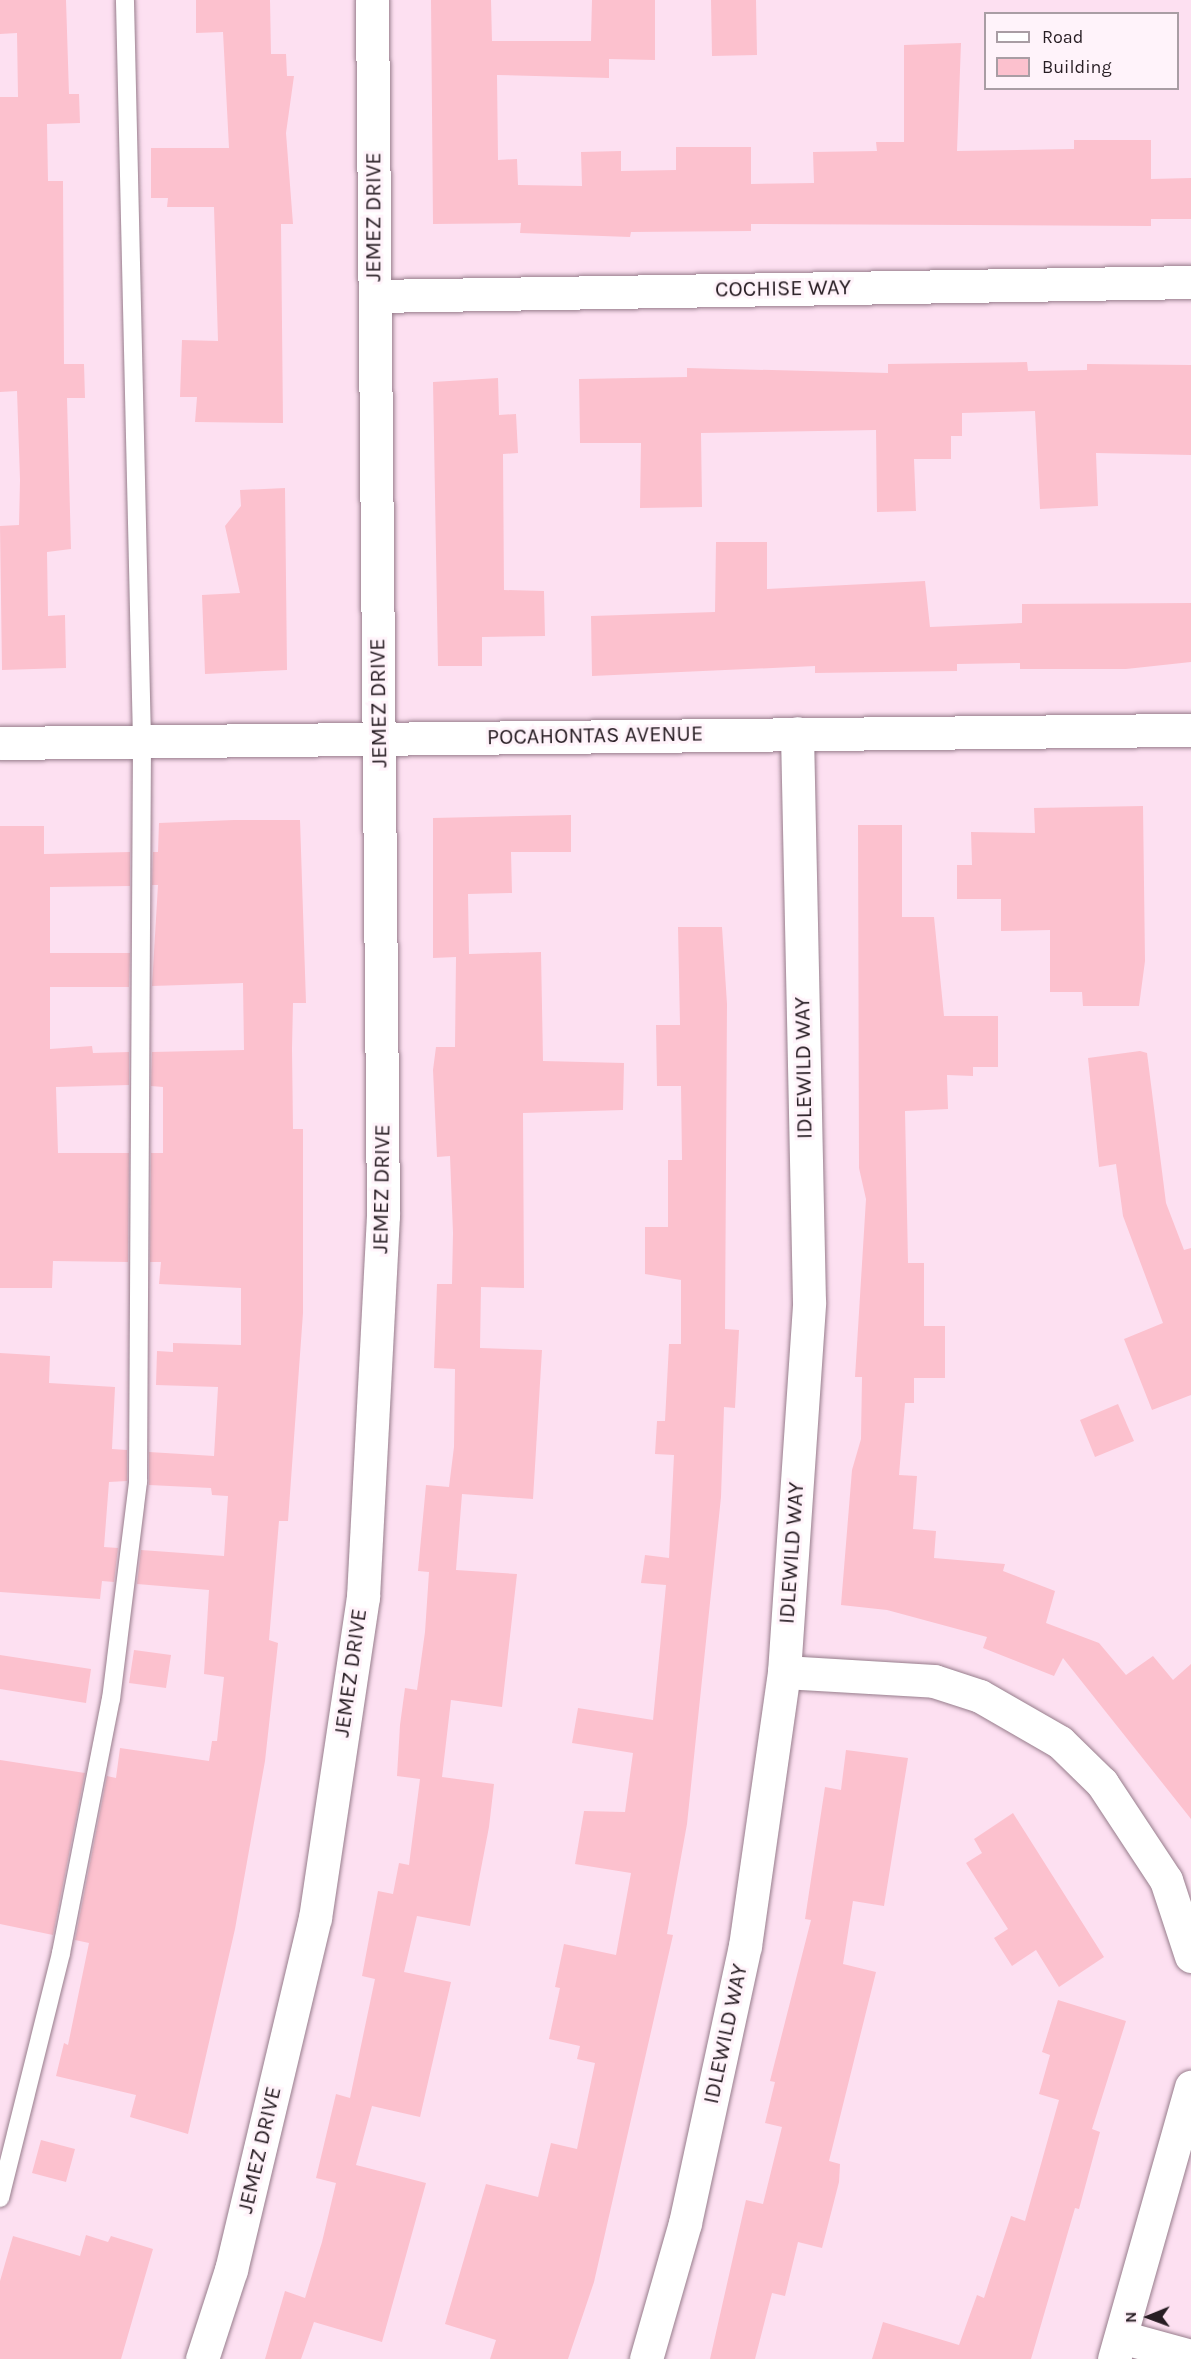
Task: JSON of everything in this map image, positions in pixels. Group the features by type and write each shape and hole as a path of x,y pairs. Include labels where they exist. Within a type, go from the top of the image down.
{"street":[{"name":"JEMEZ DRIVE","path":"202,2359 231,2270 315,1918 363,1597 383,1215 372,0"},
{"name":"COCHISE WAY","path":"375,296 1191,282"},
{"name":"POCAHONTAS AVENUE","path":"0,743 1191,730"},
{"name":"IDLEWILD WAY","path":"646,2359 685,2223 744,1946 784,1672 810,1302 797,733"},
{"path":"784,1672 934,1681 980,1696 1060,1742 1102,1783 1166,1880 1191,1956"},
{"path":"1191,2087 1118,2348 1191,2356"}],"lane":[{"path":"0,2198 61,1953 111,1699 138,1482 142,740 125,0"}],"building":[{"path":"0,0 66,0 69,94 79,94 80,123 47,124 48,181 63,181 64,364 84,364 85,398 67,398 71,549 47,552 48,616 65,615 66,668 2,670 0,526 19,525 20,480 17,391 0,392 0,97 18,97 17,33 0,34"},
{"path":"196,0 270,0 271,54 286,54 287,76 294,76 286,133 293,224 281,224 283,423 195,422 197,397 180,397 182,340 218,341 214,207 167,207 168,198 151,198 151,148 229,148 223,32 196,33"},
{"path":"431,0 491,0 492,41 591,41 592,0 655,0 655,60 609,59 609,78 497,75 498,160 517,159 518,185 582,186 581,152 621,151 621,171 676,170 676,147 751,147 751,184 814,183 813,152 877,151 876,142 904,142 904,45 961,43 957,151 1074,149 1074,140 1151,140 1151,179 1191,178 1191,219 1151,219 1151,226 751,224 751,231 631,232 630,237 520,233 521,223 433,224"},
{"path":"711,0 756,0 757,55 712,56"},
{"path":"1027,362 1028,371 1087,370 1087,364 1191,365 1191,455 1096,453 1098,506 1040,509 1035,411 962,413 962,436 951,436 951,459 914,459 916,511 877,512 876,430 701,433 702,507 640,508 641,443 580,443 579,379 687,377 687,368 888,373 888,364"},
{"path":"498,378 499,415 516,414 518,453 503,454 504,590 544,591 545,636 482,637 482,666 438,666 433,382"},
{"path":"285,488 287,670 205,674 202,595 240,593 225,526 241,506 240,490"},
{"path":"716,542 767,542 767,589 925,581 930,627 1022,623 1022,604 1191,603 1191,662 1126,669 1020,669 1020,663 957,664 957,671 815,673 815,666 592,676 591,616 715,612"},
{"path":"1143,806 1145,961 1139,1006 1083,1006 1082,992 1050,992 1050,930 1001,931 1001,899 957,899 957,865 972,865 971,832 1035,833 1034,808"},
{"path":"571,815 571,852 511,852 512,893 468,894 469,954 541,952 543,1061 624,1063 623,1110 523,1113 524,1288 481,1287 480,1348 542,1350 533,1499 462,1494 456,1570 517,1574 502,1707 451,1700 442,1777 494,1784 489,1827 470,1926 417,1916 404,1972 451,1982 420,2117 372,2106 356,2165 426,2183 382,2342 314,2322 301,2359 265,2359 285,2291 305,2298 322,2242 336,2183 316,2178 336,2094 350,2098 375,1979 362,1976 378,1891 393,1894 399,1863 409,1865 420,1779 397,1776 400,1725 405,1688 417,1690 425,1632 429,1572 418,1571 426,1485 449,1487 454,1447 455,1369 434,1368 437,1284 452,1284 453,1233 450,1156 437,1157 433,1070 436,1047 455,1047 456,957 433,958 433,818"},
{"path":"300,820 306,1003 293,1003 292,1049 293,1129 303,1129 303,1313 288,1521 279,1521 269,1640 278,1643 265,1761 235,1929 188,2134 130,2117 136,2095 56,2076 64,2043 68,2045 89,1943 75,1940 107,1776 116,1778 120,1748 209,1761 212,1741 217,1741 224,1677 204,1674 209,1590 137,1584 141,1550 224,1556 228,1496 212,1495 211,1488 149,1485 149,1452 214,1456 218,1387 156,1385 157,1351 173,1352 173,1343 241,1345 241,1288 159,1284 161,1262 150,1262 151,1153 163,1153 163,1087 151,1086 152,1052 244,1050 243,983 152,986 158,885 152,885 153,852 158,852 159,823"},
{"path":"858,825 902,825 902,917 934,917 944,1016 998,1016 998,1067 973,1067 973,1076 947,1075 948,1109 905,1111 908,1263 924,1263 924,1326 945,1326 945,1378 914,1378 914,1403 905,1403 899,1475 917,1476 913,1529 936,1531 934,1558 1005,1564 1003,1571 1055,1591 1046,1623 1099,1643 1126,1675 1153,1656 1173,1680 1191,1664 1191,1819 1063,1658 1054,1676 983,1648 987,1637 887,1610 841,1605 852,1470 861,1439 862,1377 855,1377 866,1199 859,1168"},
{"path":"0,826 44,826 44,854 130,852 130,886 50,887 50,953 130,953 129,987 50,987 50,1049 92,1046 93,1053 129,1052 129,1085 56,1087 58,1153 129,1153 128,1262 53,1261 52,1288 0,1288"},
{"path":"678,927 722,927 727,1004 725,1329 739,1330 735,1408 724,1407 721,1497 687,1824 667,1934 673,1935 594,2282 568,2359 490,2359 496,2340 445,2324 486,2184 538,2197 551,2143 577,2149 595,2063 577,2059 580,2046 549,2039 560,1988 555,1987 564,1944 616,1955 631,1873 575,1864 584,1811 625,1812 633,1753 572,1743 578,1708 653,1720 666,1585 641,1583 645,1555 669,1558 674,1455 655,1454 657,1421 665,1421 669,1344 681,1344 681,1280 645,1274 645,1227 668,1227 668,1160 682,1160 681,1086 657,1086 656,1025 680,1025"},
{"path":"1140,1051 1147,1053 1166,1203 1184,1250 1191,1248 1191,1395 1152,1410 1124,1339 1163,1323 1123,1216 1116,1164 1099,1167 1088,1058"},
{"path":"0,1353 50,1356 49,1383 115,1387 112,1449 127,1450 127,1481 109,1482 104,1547 118,1548 114,1582 102,1581 100,1599 0,1592"},
{"path":"1118,1404 1134,1441 1095,1457 1080,1420"},
{"path":"134,1650 171,1655 166,1688 129,1683"},
{"path":"0,1655 91,1669 86,1703 0,1689"},
{"path":"846,1750 908,1758 884,1906 853,1901 843,1964 876,1972 829,2161 840,2164 839,2182 822,2248 798,2242 785,2296 772,2293 755,2359 710,2359 746,2200 763,2204 782,2127 765,2123 775,2082 770,2081 811,1920 805,1919 825,1787 841,1790"},
{"path":"0,1760 85,1773 53,1935 0,1924"},
{"path":"1013,1813 1104,1957 1059,1987 1036,1950 1012,1966 994,1938 1008,1929 966,1863 982,1853 974,1839"},
{"path":"1058,2000 1126,2021 1092,2129 1100,2132 1079,2209 1075,2208 1031,2359 872,2359 883,2322 959,2345 977,2295 984,2298 1011,2216 1025,2221 1059,2100 1039,2094 1050,2055 1042,2052"},
{"path":"41,2140 75,2149 66,2182 32,2173"},
{"path":"86,2235 108,2242 111,2236 153,2249 121,2359 0,2359 0,2281 13,2236 80,2256"}]}
